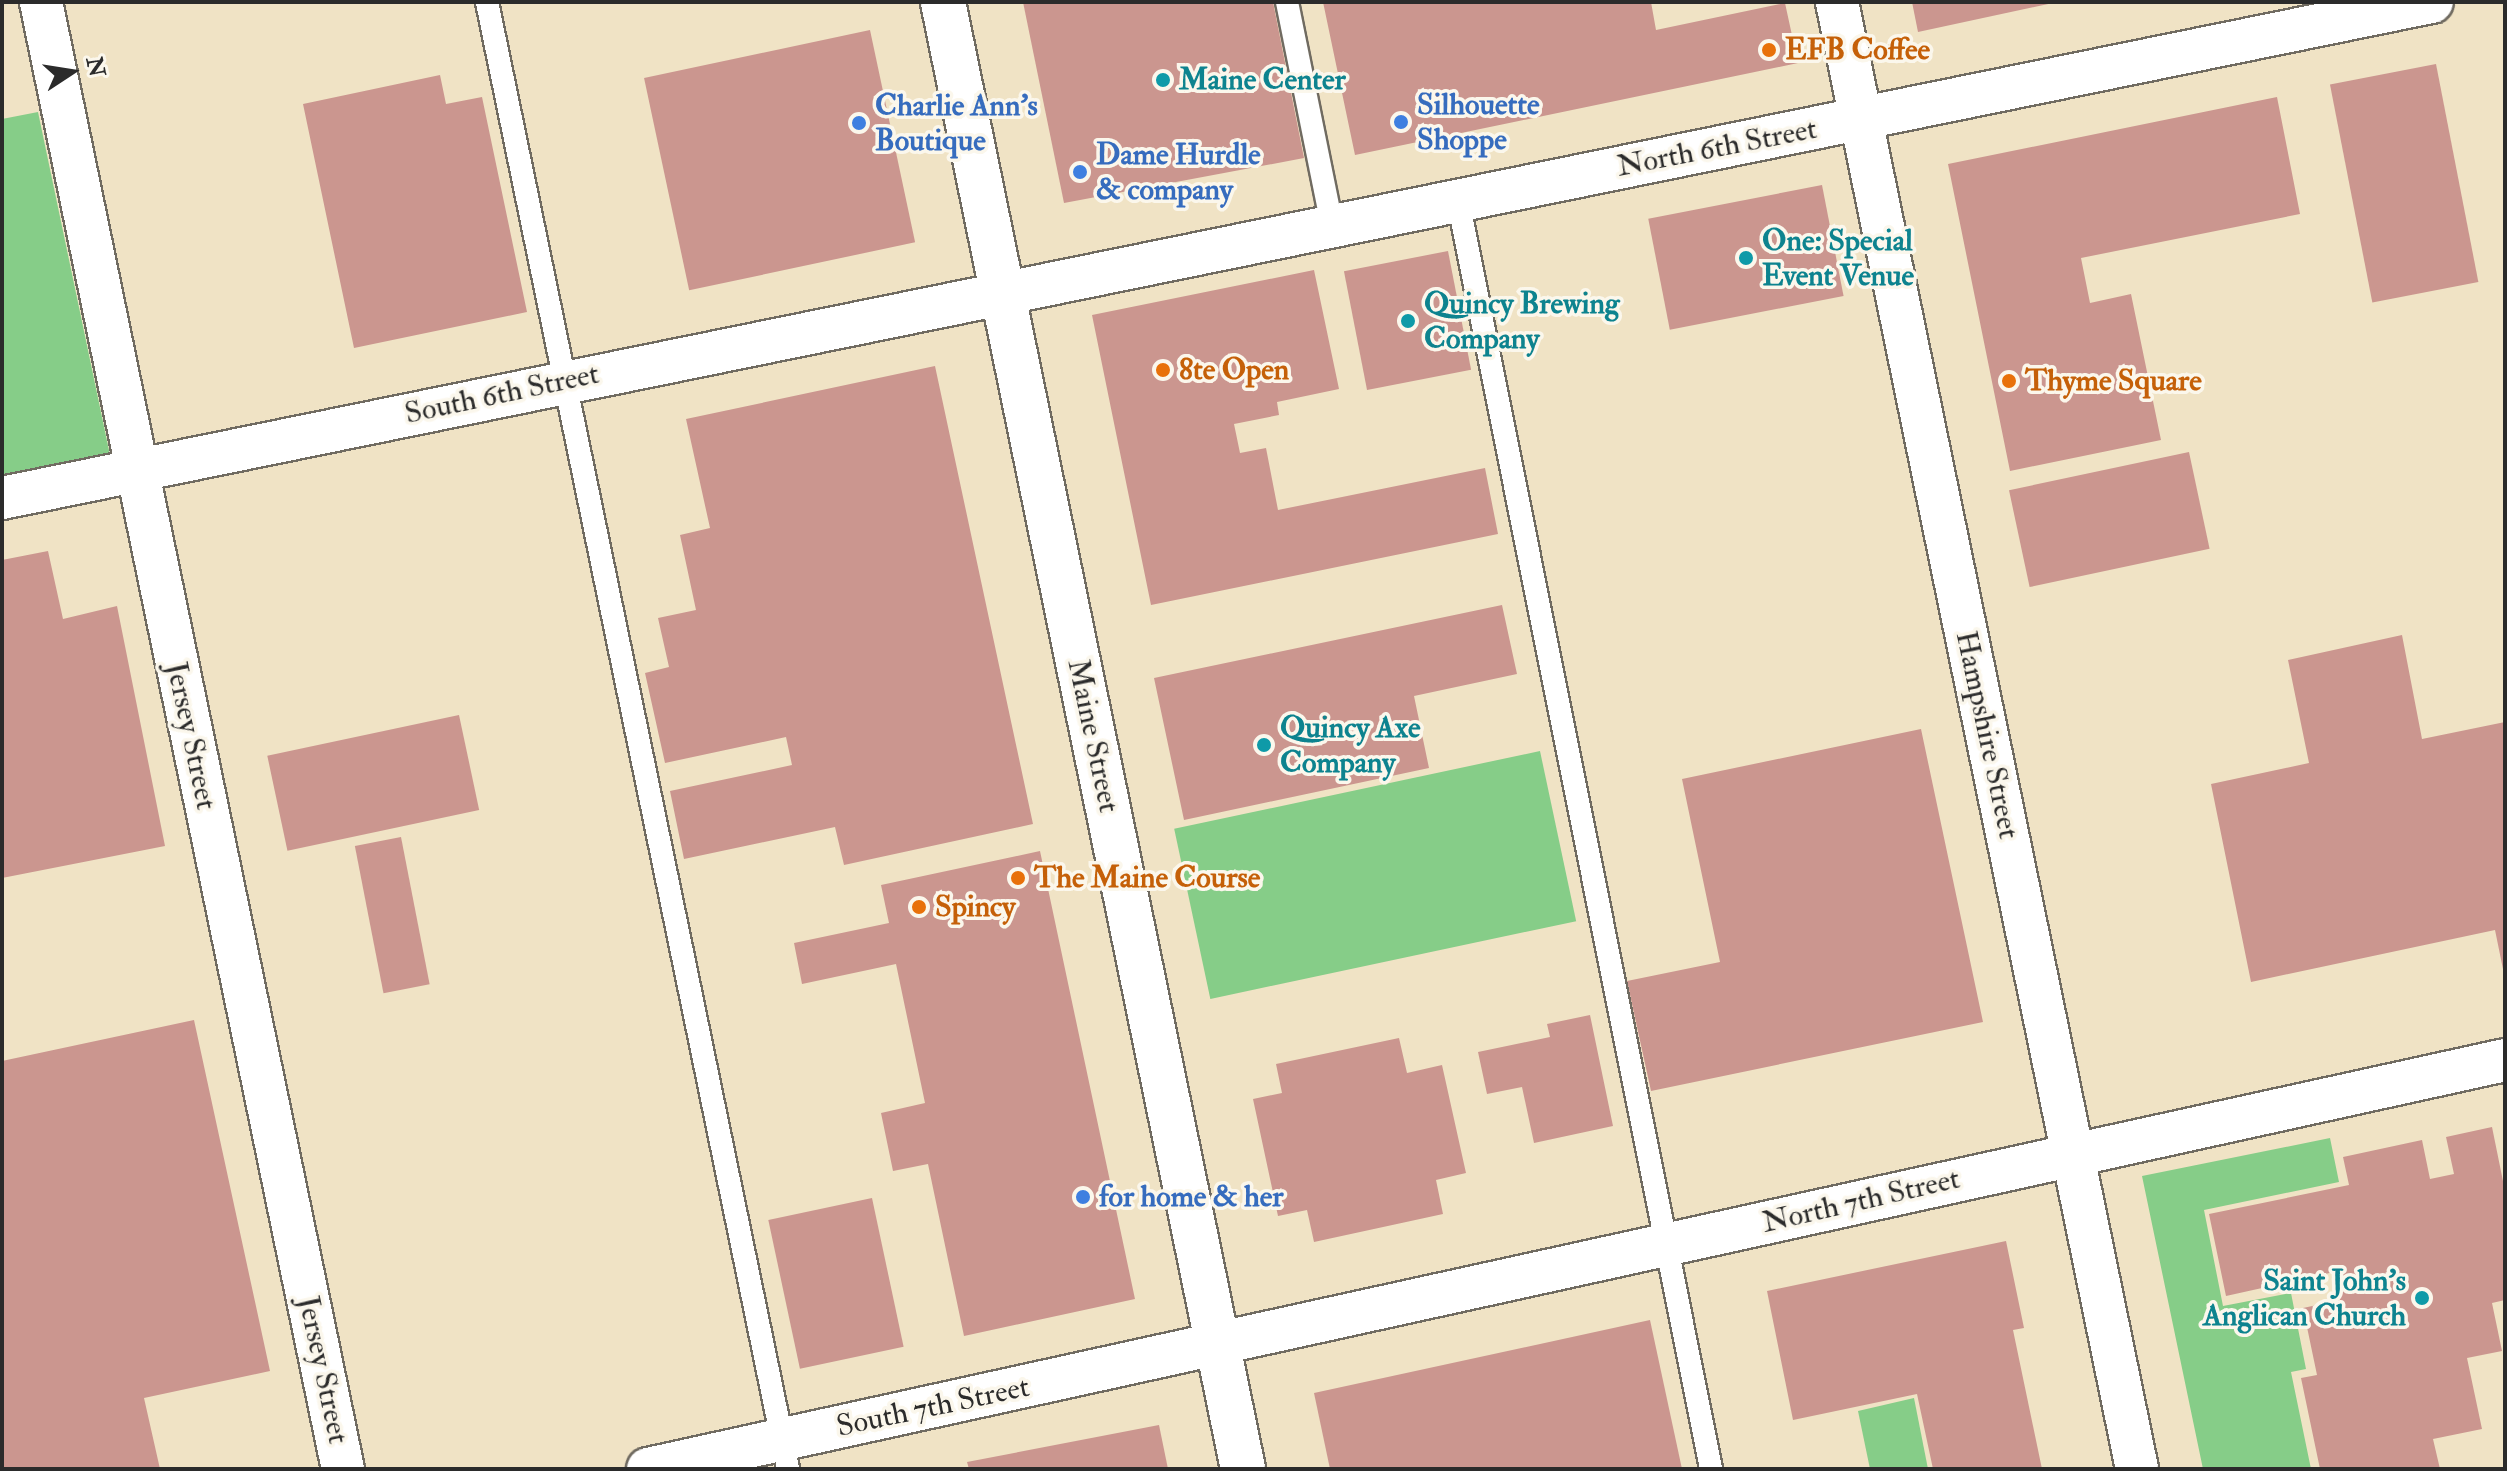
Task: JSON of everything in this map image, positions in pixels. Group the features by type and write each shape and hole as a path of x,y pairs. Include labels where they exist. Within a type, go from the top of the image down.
{"street":[{"name":"Jersey Street","path":"41,2 343,1469"},
{"name":"Maine Street","path":"943,2 1243,1469"},
{"name":"Hampshire Street","path":"1837,2 2137,1469"},
{"name":"North 6th Street","path":"1002,292 2432,2"},
{"name":"South 6th Street","path":"2,498 1002,292"},
{"name":"North 7th Street","path":"1218,1346 2072,1153 2504,1066"},
{"name":"South 7th Street","path":"648,1469 785,1455 1218,1346"}],"lane":[{"path":"487,2 785,1455"},
{"path":"1287,2 1332,225"},
{"path":"1458,200 1711,1469"}],"green space":[{"path":"38,112 110,455 2,477 2,119"},
{"path":"1540,751 1576,921 1210,999 1174,829"},
{"path":"2330,1138 2339,1182 2204,1210 2223,1306 2291,1293 2306,1369 2291,1372 2311,1469 2203,1469 2142,1176"},
{"path":"1914,1398 1928,1469 1870,1469 1858,1411"}],"building":[{"name":"Maine Center","path":"1023,2 1273,2 1304,158 1064,203"},
{"path":"1323,2 1651,2 1656,30 1785,3 1798,63 1355,155"},
{"path":"1912,2 2053,2 2053,3 1918,32"},
{"path":"870,30 915,242 689,290 644,78"},
{"path":"2436,64 2478,282 2372,303 2330,85"},
{"path":"440,75 446,104 482,97 527,312 354,348 303,104"},
{"path":"2277,97 2300,214 2081,258 2090,303 2131,294 2161,440 2010,471 1948,164"},
{"name":"One: Special Event Venue","path":"1822,185 1844,296 1670,330 1648,219"},
{"name":"Quincy Brewing Company","path":"1448,251 1471,370 1367,390 1344,271"},
{"path":"1314,270 1339,389 1277,402 1279,415 1234,424 1240,453 1266,448 1278,510 1485,468 1498,534 1151,605 1092,315"},
{"path":"935,366 1033,824 844,865 835,827 684,859 670,791 792,765 786,737 665,763 645,673 669,667 658,618 696,610 680,535 710,528 686,419"},
{"path":"2189,452 2210,549 2030,587 2009,490"},
{"path":"48,551 63,619 117,606 165,846 2,878 2,560"},
{"name":"Quincy Axe Company","path":"1502,605 1517,674 1414,696 1429,768 1184,820 1154,678"},
{"path":"2402,635 2422,739 2505,722 2505,979 2495,930 2251,982 2211,784 2309,763 2288,660"},
{"path":"459,715 479,810 287,851 267,756"},
{"path":"1921,729 1983,1022 1651,1091 1627,981 1720,962 1682,779"},
{"path":"401,837 430,984 383,993 355,846"},
{"path":"1040,851 1135,1299 964,1336 928,1164 893,1171 881,1113 925,1103 896,964 802,984 794,943 889,923 881,885"},
{"path":"1590,1015 1613,1126 1534,1143 1522,1087 1487,1094 1478,1052 1550,1037 1547,1024"},
{"path":"194,1020 270,1371 144,1398 160,1469 2,1469 2,1061"},
{"path":"1399,1038 1407,1073 1442,1065 1466,1173 1436,1180 1443,1214 1314,1242 1307,1210 1278,1216 1253,1099 1282,1093 1276,1064"},
{"name":"Saint John's Anglican Church","path":"2492,1127 2505,1191 2505,1300 2492,1303 2502,1351 2467,1358 2482,1429 2433,1439 2440,1469 2320,1469 2301,1378 2317,1375 2303,1308 2340,1300 2334,1272 2226,1296 2209,1214 2349,1185 2343,1157 2422,1140 2430,1179 2454,1174 2446,1137"},
{"path":"872,1198 904,1347 800,1369 768,1220"},
{"path":"2006,1241 2024,1328 2013,1330 2042,1469 1933,1469 1917,1394 1793,1420 1767,1291"},
{"path":"1650,1320 1682,1469 1330,1469 1314,1393"},
{"path":"1159,1425 1168,1469 969,1469 967,1462"}],"place":[{"name":"EFB Coffee","path":"1769,50"},
{"name":"Maine Center","path":"1163,80"},
{"name":"Silhouette Shoppe","path":"1401,122"},
{"name":"Charlie Ann's Boutique","path":"859,123"},
{"name":"Dame Hurdle & company","path":"1080,172"},
{"name":"One: Special Event Venue","path":"1746,258"},
{"name":"Quincy Brewing Company","path":"1408,321"},
{"name":"8te Open","path":"1163,370"},
{"name":"Thyme Square","path":"2009,381"},
{"name":"Quincy Axe Company","path":"1264,745"},
{"name":"The Maine Course","path":"1018,878"},
{"name":"Spincy","path":"919,907"},
{"name":"for home & her","path":"1083,1197"},
{"name":"Saint John's Anglican Church","path":"2422,1298"}]}
